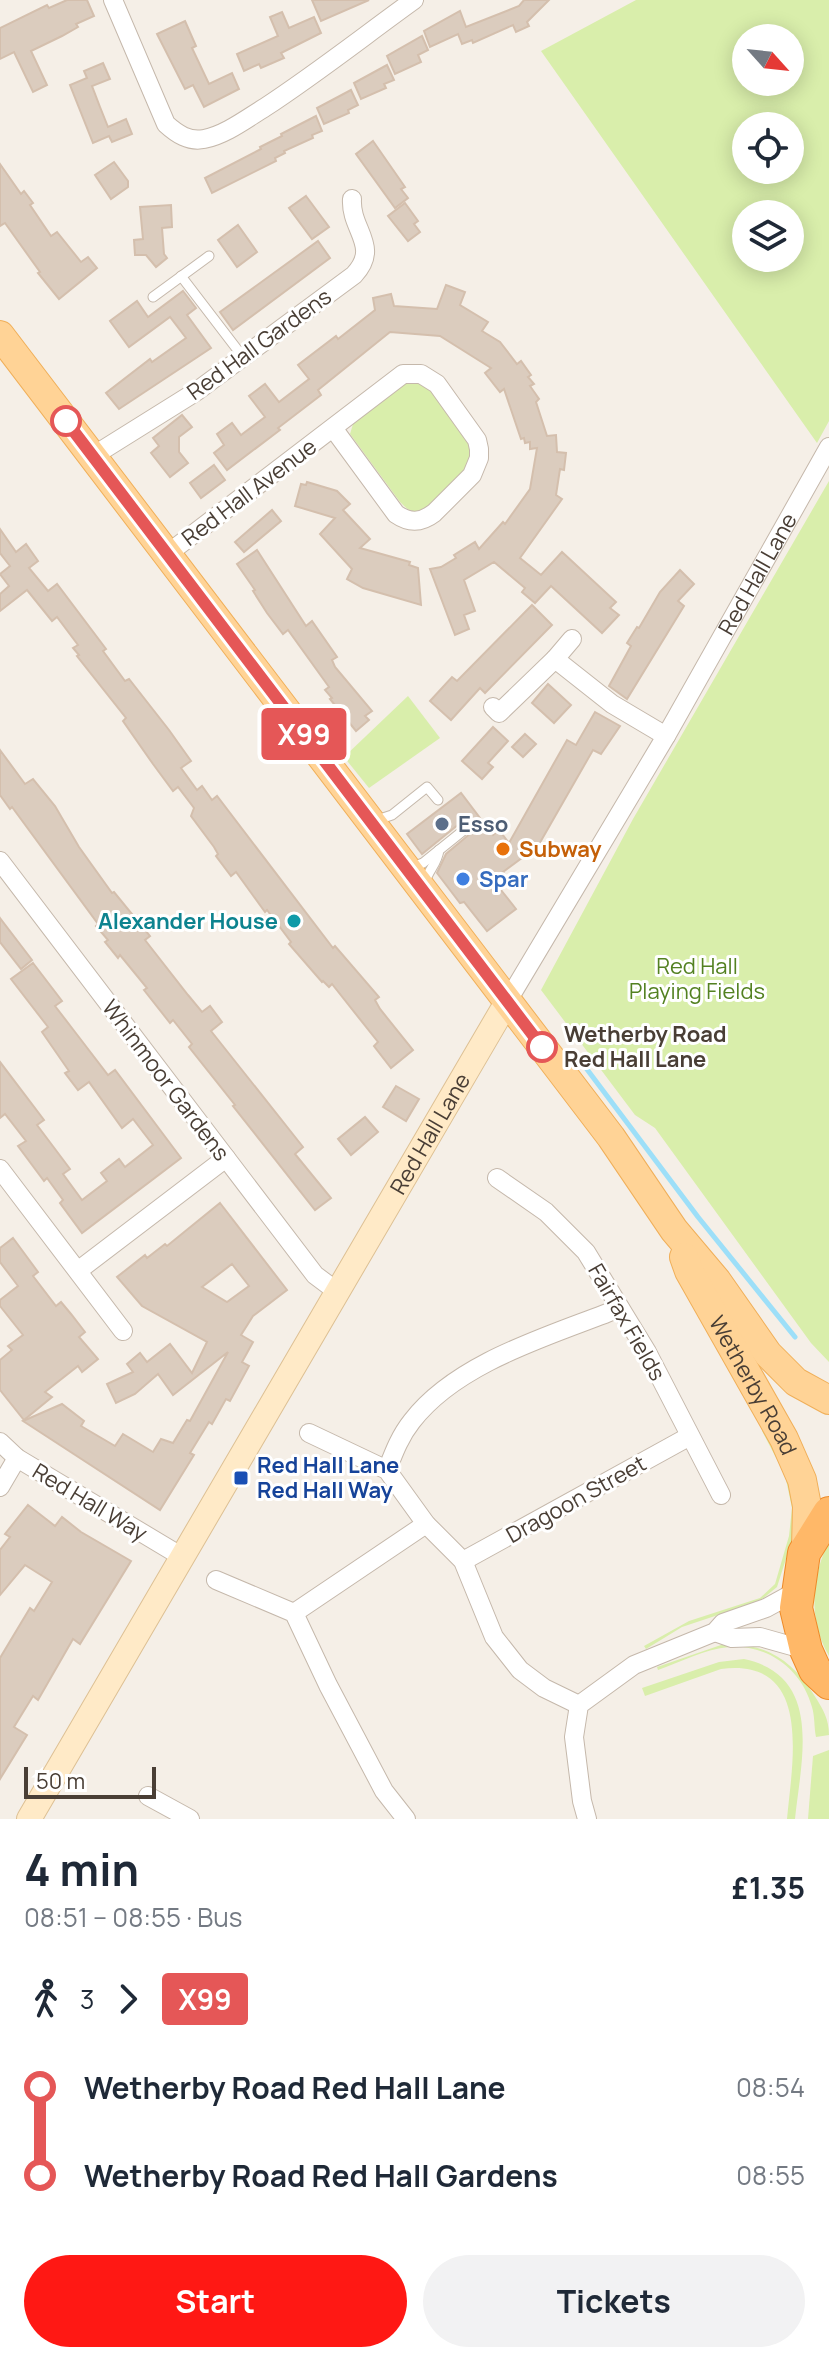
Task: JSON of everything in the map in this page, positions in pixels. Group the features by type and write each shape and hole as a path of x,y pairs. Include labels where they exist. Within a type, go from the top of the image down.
{"highway":[{"path":"820,1674 796,1608 806,1547 829,1513"}],"main road":[{"name":"Wetherby Road","path":"0,335 611,1137 674,1230 717,1281 768,1354 796,1382 829,1400"},
{"name":"Wetherby Road","path":"674,1230 689,1271 784,1439 802,1480 807,1506 806,1547"}],"street":[{"path":"113,0 166,124 188,139 202,140 244,120 298,86 414,0"},
{"name":"Red Hall Gardens","path":"93,456 197,391 361,268 366,248 351,211 352,199"},
{"name":"Red Hall Avenue","path":"166,555 403,374 421,374 437,384 477,440 479,458 472,475 434,513 427,518 411,521 396,514 333,428"},
{"name":"Red Hall Lane","path":"29,1819 666,736 829,447"},
{"path":"493,707 499,713 572,639"},
{"path":"555,659 612,704 666,736"},
{"name":"Whinmoor Gardens","path":"1,864 315,1275 339,1293"},
{"path":"79,1270 226,1158"},
{"path":"0,1169 123,1331"},
{"name":"Fairfax Fields","path":"497,1178 546,1212 586,1252 647,1352 721,1495"},
{"path":"387,1470 397,1442 413,1419 449,1385 493,1360 620,1308"},
{"path":"309,1433 387,1470 426,1524 463,1561 494,1637 520,1670 544,1688 579,1705"},
{"name":"Dragoon Street","path":"463,1561 690,1436"},
{"name":"Red Hall Way","path":"0,1442 17,1458 184,1558"},
{"path":"0,1487 17,1458"},
{"path":"294,1613 426,1524"},
{"path":"216,1580 294,1613 384,1791 406,1819"},
{"path":"587,1819 574,1737 579,1705 634,1665 715,1632 723,1623 766,1608 797,1591"},
{"path":"715,1632 732,1638 760,1637 820,1674"},
{"path":"148,1796 190,1819"}],"lane":[{"path":"153,297 209,256"},
{"path":"181,276 243,357"},
{"path":"371,822 392,815 427,787 438,800"},
{"path":"415,880 423,863 464,830"},
{"path":"415,880 438,863 439,850"}],"green space":[{"path":"636,0 829,0 829,421 817,443 541,51"},
{"path":"417,381 429,386 471,444 471,450 468,466 451,488 423,510 414,511 400,502 350,434 353,424 405,384"},
{"name":"Red Hall Playing Fields","path":"829,481 829,1362 811,1343 655,1128 635,1115 541,990 633,819"},
{"path":"408,696 440,738 369,788 344,757"},
{"path":"765,1429 793,1492 793,1537 777,1587 760,1601 682,1627 646,1649 644,1646 689,1621 760,1598 775,1584 789,1536 792,1508 785,1475 762,1431"},
{"path":"829,1541 829,1656 818,1628 814,1599 818,1570"},
{"path":"721,1645 751,1646 775,1655 786,1663 820,1705 827,1719 829,1735 816,1737 807,1694 792,1671 770,1655 757,1650 720,1648 658,1670 657,1667"},
{"path":"744,1659 769,1668 787,1683 797,1702 803,1747 795,1819 787,1819 792,1770 791,1718 784,1696 771,1680 751,1670 721,1669 645,1696 642,1688 719,1662"},
{"path":"829,1750 829,1819 808,1819 813,1756"}],"building":[{"path":"67,0 87,0 94,16 31,51 47,85 33,92 14,52 0,59 0,28 47,5 49,8"},
{"path":"312,0 369,0 321,21"},
{"path":"524,0 549,0 527,22 529,26 516,32 513,25 473,43 472,40 462,44 458,34 430,47 424,31 460,11 466,27 519,6"},
{"path":"282,12 289,28 314,17 321,33 281,53 284,58 261,68 259,64 244,71 237,54 278,36 270,17"},
{"path":"185,21 196,46 192,48 209,84 232,73 239,89 204,107 193,85 185,89 157,34"},
{"path":"422,36 428,50 418,55 421,62 395,74 387,56"},
{"path":"103,63 110,79 92,86 108,127 126,119 132,134 112,142 109,136 93,143 70,85 87,78 84,71"},
{"path":"387,65 394,80 384,84 386,88 361,99 354,83"},
{"path":"351,90 358,105 348,110 349,113 324,124 317,108"},
{"path":"316,116 322,131 312,135 313,138 284,151 275,158 276,161 212,193 205,178"},
{"path":"373,141 405,187 401,189 408,198 395,208 356,154"},
{"path":"114,162 128,181 128,187 111,199 95,175"},
{"path":"0,164 21,194 24,191 33,203 30,205 51,236 57,232 81,262 88,257 97,268 59,299 5,223 0,226"},
{"path":"306,196 329,227 312,239 289,208"},
{"path":"405,203 418,221 414,224 420,232 408,241 388,216"},
{"path":"171,205 172,227 162,228 167,258 156,267 146,255 135,255 134,240 143,239 140,207"},
{"path":"238,225 257,252 237,267 218,240"},
{"path":"318,241 330,258 233,330 220,312"},
{"path":"446,285 465,292 460,305 488,322 482,331 500,342 517,364 521,361 531,375 528,377 534,384 530,386 539,399 536,402 547,436 556,435 557,452 566,453 556,495 562,499 520,558 541,575 562,552 616,602 610,608 619,615 602,633 551,586 535,603 522,592 525,588 494,562 464,580 475,611 464,615 469,629 455,635 430,569 441,567 456,558 454,555 475,542 479,549 503,522 505,524 530,489 537,448 530,449 530,442 525,443 524,438 521,439 504,389 500,392 485,373 491,368 440,336 390,332 318,390 321,395 278,428 280,430 227,470 214,453 224,445 217,434 232,423 241,435 265,417 249,396 265,384 279,402 309,379 298,365 375,310 373,298 391,294 394,306 437,309"},
{"path":"183,291 196,308 187,315 211,348 119,409 106,393 150,359 152,362 186,338 170,317 129,347 110,321 137,301 148,317"},
{"path":"182,415 192,427 179,437 179,452 188,463 170,477 151,453 159,446 153,438"},
{"path":"214,465 225,480 201,498 190,483"},
{"path":"307,482 337,491 350,504 343,510 370,539 360,548 410,562 409,565 418,568 421,605 363,588 347,579 352,569 320,534 335,518 295,506 301,484 306,485"},
{"path":"272,510 281,521 244,552 235,542"},
{"path":"0,529 16,552 26,544 38,561 29,568 48,591 57,584 106,649 103,651 125,681 129,679 169,730 191,761 181,768 197,790 202,786 212,800 217,796 333,948 335,946 379,997 375,1000 380,1009 413,1050 391,1068 374,1046 378,1042 332,984 329,987 322,982 289,944 291,942 236,872 231,876 216,856 214,847 191,816 194,808 178,787 173,791 153,764 123,721 126,718 77,656 73,648 78,645 57,617 52,621 27,590 0,611 0,594 9,586 0,574 10,566 0,553"},
{"path":"257,550 306,626 312,621 337,657 332,660 335,667 372,711 365,716 369,720 356,731 330,699 325,690 329,687 288,630 283,634 267,613 237,564"},
{"path":"680,570 694,584 678,601 684,606 627,699 609,686 631,646 627,643 660,592"},
{"path":"532,605 552,625 485,693 480,688 451,720 430,701 452,677 457,681"},
{"path":"548,684 571,705 554,723 532,703"},
{"path":"595,712 620,726 601,754 593,750 538,846 503,872 511,883 501,890 516,909 487,931 437,873 446,854 471,833 469,825 459,824 422,854 407,834 461,793 493,835 499,830 509,843 567,740 576,745"},
{"path":"493,727 508,741 488,763 493,767 482,779 462,761"},
{"path":"525,734 536,744 523,757 512,747"},
{"path":"0,750 25,784 33,779 55,806 79,847 112,893 150,936 145,940 188,995 202,1012 210,1006 222,1022 211,1031 303,1147 295,1154 331,1198 315,1210 189,1047 192,1044 173,1020 170,1023 144,990 147,988 105,942 108,940 96,926 98,924 0,795"},
{"path":"0,918 32,960 21,969 0,942"},
{"path":"33,963 62,1001 55,1006 108,1075 115,1070 181,1158 82,1233 60,1203 63,1200 47,1178 44,1181 18,1146 26,1141 5,1114 0,1118 0,1062 44,1120 37,1125 70,1169 63,1174 82,1200 107,1181 101,1173 119,1159 125,1167 153,1145 133,1119 122,1128 89,1082 78,1090 65,1073 69,1071 42,1032 48,1027 11,979"},
{"path":"396,1086 419,1099 406,1121 383,1107"},
{"path":"365,1117 378,1132 351,1155 338,1139"},
{"path":"220,1203 287,1290 253,1316 241,1335 253,1342 242,1362 249,1366 230,1401 226,1399 212,1424 209,1422 190,1453 194,1455 160,1510 23,1421 62,1404 84,1421 81,1426 115,1446 123,1434 153,1452 161,1439 173,1443 187,1420 190,1421 228,1352 173,1395 158,1374 135,1394 116,1403 107,1384 133,1372 127,1364 140,1353 147,1362 170,1344 192,1373 207,1342 142,1306 117,1277 145,1255 147,1258 165,1244 167,1246","holes":["232,1264 249,1286 227,1302 202,1287"]},
{"path":"13,1238 38,1272 33,1276 56,1306 61,1302 71,1314 85,1332 79,1337 98,1359 82,1372 78,1366 45,1392 52,1397 24,1420 0,1390 0,1360 12,1350 8,1346 23,1335 0,1306 0,1300 18,1286 0,1262 0,1248"},
{"path":"28,1505 55,1526 62,1517 81,1532 131,1561 80,1644 73,1639 38,1700 33,1696 14,1727 27,1735 0,1779 0,1658 30,1608 34,1611 52,1582 25,1565 0,1595 0,1550 10,1537 5,1534"}],"waterway":[{"path":"586,1068 698,1217 795,1337"}],"bus line":[{"name":"X99","path":"66,421 542,1047"}],"place":[{"name":"Esso","path":"442,824"},
{"name":"Subway","path":"503,849"},
{"name":"Spar","path":"463,879"},
{"name":"Alexander House","path":"294,921"},
{"name":"Wetherby Road Red Hall Lane","path":"542,1047"},
{"name":"Red Hall Lane Red Hall Way","path":"241,1478"}]}
